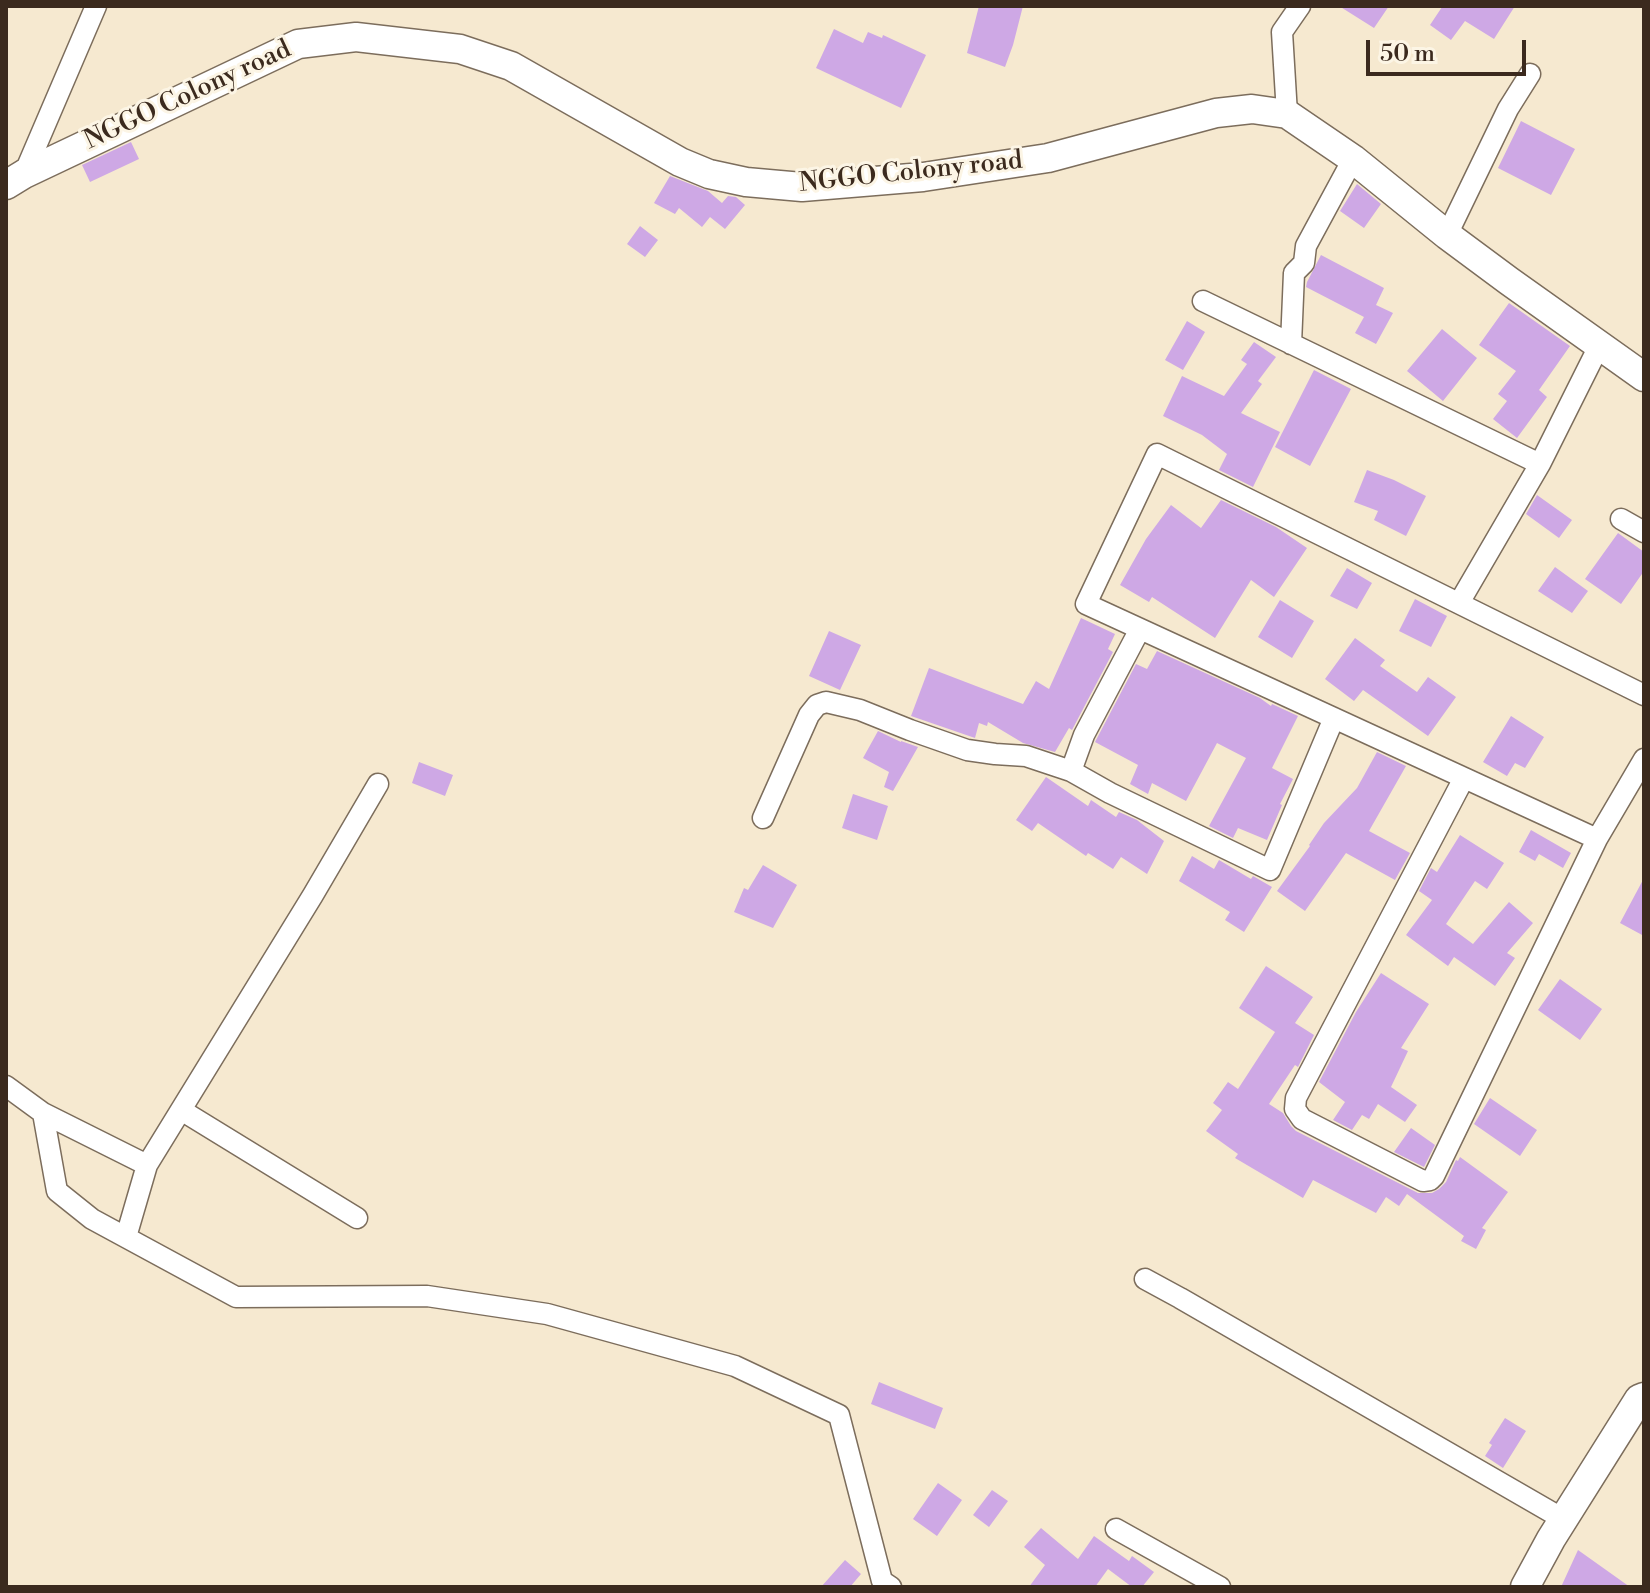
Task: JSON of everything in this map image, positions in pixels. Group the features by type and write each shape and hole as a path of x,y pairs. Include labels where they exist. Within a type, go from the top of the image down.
{"street":[{"path":"15,180 96,6"},
{"path":"1287,114 1282,32 1300,6"},
{"name":"NGGO Colony road","path":"15,180 298,44 356,37 460,49 511,66 680,162 709,174 746,182 802,187 923,177 1048,158 1216,113 1252,109 1287,114 1353,159 1447,235 1644,377"},
{"path":"1447,235 1508,109 1530,74"},
{"path":"1291,344 1294,273 1304,263 1306,246 1353,159"},
{"path":"1203,301 1540,464"},
{"path":"1459,603 1540,464 1599,346"},
{"path":"1597,839 1086,604 1157,454 1644,695"},
{"path":"1621,519 1644,532"},
{"path":"1071,771 1084,735 1140,629"},
{"path":"763,818 809,715 817,705 826,702 860,710 967,750 1026,756 1071,771 1270,870 1334,718"},
{"path":"1464,778 1296,1098 1295,1109 1302,1119 1423,1181 1434,1176 1597,839 1644,759"},
{"path":"126,1237 147,1165 378,784"},
{"path":"6,1086 43,1113 147,1165"},
{"path":"181,1110 357,1218"},
{"path":"43,1113 57,1191 92,1219 236,1297 427,1296 547,1314 735,1366 839,1415 882,1581 891,1587"},
{"path":"1145,1279 1563,1519"},
{"path":"1525,1587 1563,1519 1639,1399 1644,1397"},
{"path":"1116,1529 1220,1587"}],"building":[{"path":"979,6 1023,6 1005,67 967,53"},
{"path":"1339,6 1389,6 1374,28"},
{"path":"1440,6 1515,6 1494,39 1465,21 1451,40 1430,25"},
{"path":"834,29 863,43 868,32 882,38 883,35 926,55 901,108 816,68"},
{"path":"1521,121 1575,149 1551,195 1498,168"},
{"path":"131,142 139,159 90,182 82,165"},
{"path":"670,176 708,191 722,203 728,196 736,197 745,205 725,229 710,217 702,227 679,208 675,214 654,203"},
{"path":"1357,184 1381,204 1364,228 1340,211"},
{"path":"640,226 658,240 645,257 627,244"},
{"path":"1321,255 1384,288 1376,305 1393,313 1376,344 1355,333 1364,317 1306,287"},
{"path":"1509,303 1570,346 1539,390 1547,397 1517,438 1493,419 1507,401 1498,394 1516,371 1479,345"},
{"path":"1187,321 1205,332 1183,370 1165,360"},
{"path":"1442,329 1477,358 1443,401 1407,371"},
{"path":"1254,342 1276,357 1258,381 1262,384 1241,413 1280,432 1253,487 1219,470 1227,454 1202,435 1163,416 1182,376 1224,396 1247,364 1241,360"},
{"path":"1314,370 1351,389 1310,466 1275,447"},
{"path":"1367,470 1426,496 1406,536 1374,520 1378,511 1354,502"},
{"path":"1537,495 1572,520 1559,538 1526,514"},
{"path":"1221,500 1276,527 1307,548 1274,597 1251,580 1215,638 1152,597 1149,602 1120,585 1146,539 1171,505 1201,528"},
{"path":"1618,533 1644,552 1644,571 1621,604 1585,579"},
{"path":"1555,567 1588,591 1572,613 1538,591"},
{"path":"1347,568 1372,583 1357,609 1330,596"},
{"path":"1415,599 1447,616 1431,647 1399,631"},
{"path":"1280,600 1314,621 1292,658 1258,637"},
{"path":"1081,618 1115,634 1108,649 1113,652 1072,730 1069,728 1055,752 1023,743 988,722 987,726 979,723 975,738 911,716 929,668 1023,704 1036,681 1049,689"},
{"path":"829,631 861,645 840,690 809,676"},
{"path":"1355,638 1385,660 1380,666 1417,692 1428,677 1456,697 1428,736 1363,690 1354,701 1325,679"},
{"path":"1157,651 1298,716 1272,768 1293,779 1267,840 1238,828 1233,838 1209,826 1246,758 1217,743 1186,801 1152,783 1148,794 1130,784 1138,765 1095,742 1136,664 1147,669"},
{"path":"1511,716 1544,737 1525,768 1515,763 1507,776 1483,762"},
{"path":"878,731 918,747 893,791 884,787 889,772 863,758"},
{"path":"1377,752 1406,766 1369,831 1410,853 1395,880 1346,853 1305,911 1277,891 1324,823 1357,788"},
{"path":"419,762 453,775 445,796 412,783"},
{"path":"1046,777 1088,806 1091,800 1116,817 1119,812 1137,820 1164,841 1147,874 1121,857 1113,869 1088,853 1086,856 1038,823 1032,831 1016,820"},
{"path":"853,794 888,806 877,840 842,828"},
{"path":"1531,830 1571,853 1563,868 1539,854 1535,861 1519,852"},
{"path":"1460,835 1504,863 1487,889 1475,881 1446,924 1473,944 1509,902 1533,923 1507,953 1515,958 1495,986 1454,957 1448,966 1406,935 1432,900 1419,891 1431,868 1437,872"},
{"path":"1192,856 1214,869 1219,860 1251,879 1253,876 1272,887 1244,932 1225,920 1230,912 1179,881"},
{"path":"763,865 797,885 773,928 734,912 744,888 748,890"},
{"path":"1644,878 1644,936 1620,923"},
{"path":"1266,966 1313,997 1295,1023 1314,1035 1298,1067 1295,1065 1269,1104 1283,1113 1296,1131 1418,1193 1432,1193 1439,1189 1460,1157 1508,1192 1482,1228 1486,1230 1476,1249 1461,1241 1464,1236 1407,1194 1399,1206 1386,1197 1376,1213 1313,1180 1303,1198 1235,1158 1238,1154 1206,1131 1222,1110 1213,1103 1228,1082 1238,1089 1275,1032 1239,1008"},
{"path":"1381,973 1429,1004 1401,1048 1408,1051 1391,1087 1417,1105 1405,1122 1378,1104 1369,1119 1362,1115 1352,1130 1333,1120 1345,1102 1319,1082 1356,1012"},
{"path":"1560,979 1602,1009 1580,1040 1538,1010"},
{"path":"1490,1098 1537,1130 1520,1156 1474,1124"},
{"path":"1411,1128 1435,1145 1424,1167 1394,1152"},
{"path":"879,1382 943,1408 935,1429 871,1404"},
{"path":"1505,1418 1526,1431 1503,1468 1485,1456 1492,1445 1489,1443"},
{"path":"938,1483 962,1500 937,1536 913,1519"},
{"path":"992,1490 1008,1501 989,1527 973,1515"},
{"path":"1041,1528 1078,1559 1094,1536 1129,1561 1132,1556 1154,1572 1142,1587 1132,1587 1108,1569 1095,1587 1029,1587 1045,1565 1024,1547"},
{"path":"1578,1550 1630,1587 1561,1587"},
{"path":"845,1560 861,1574 850,1587 821,1587"}]}
